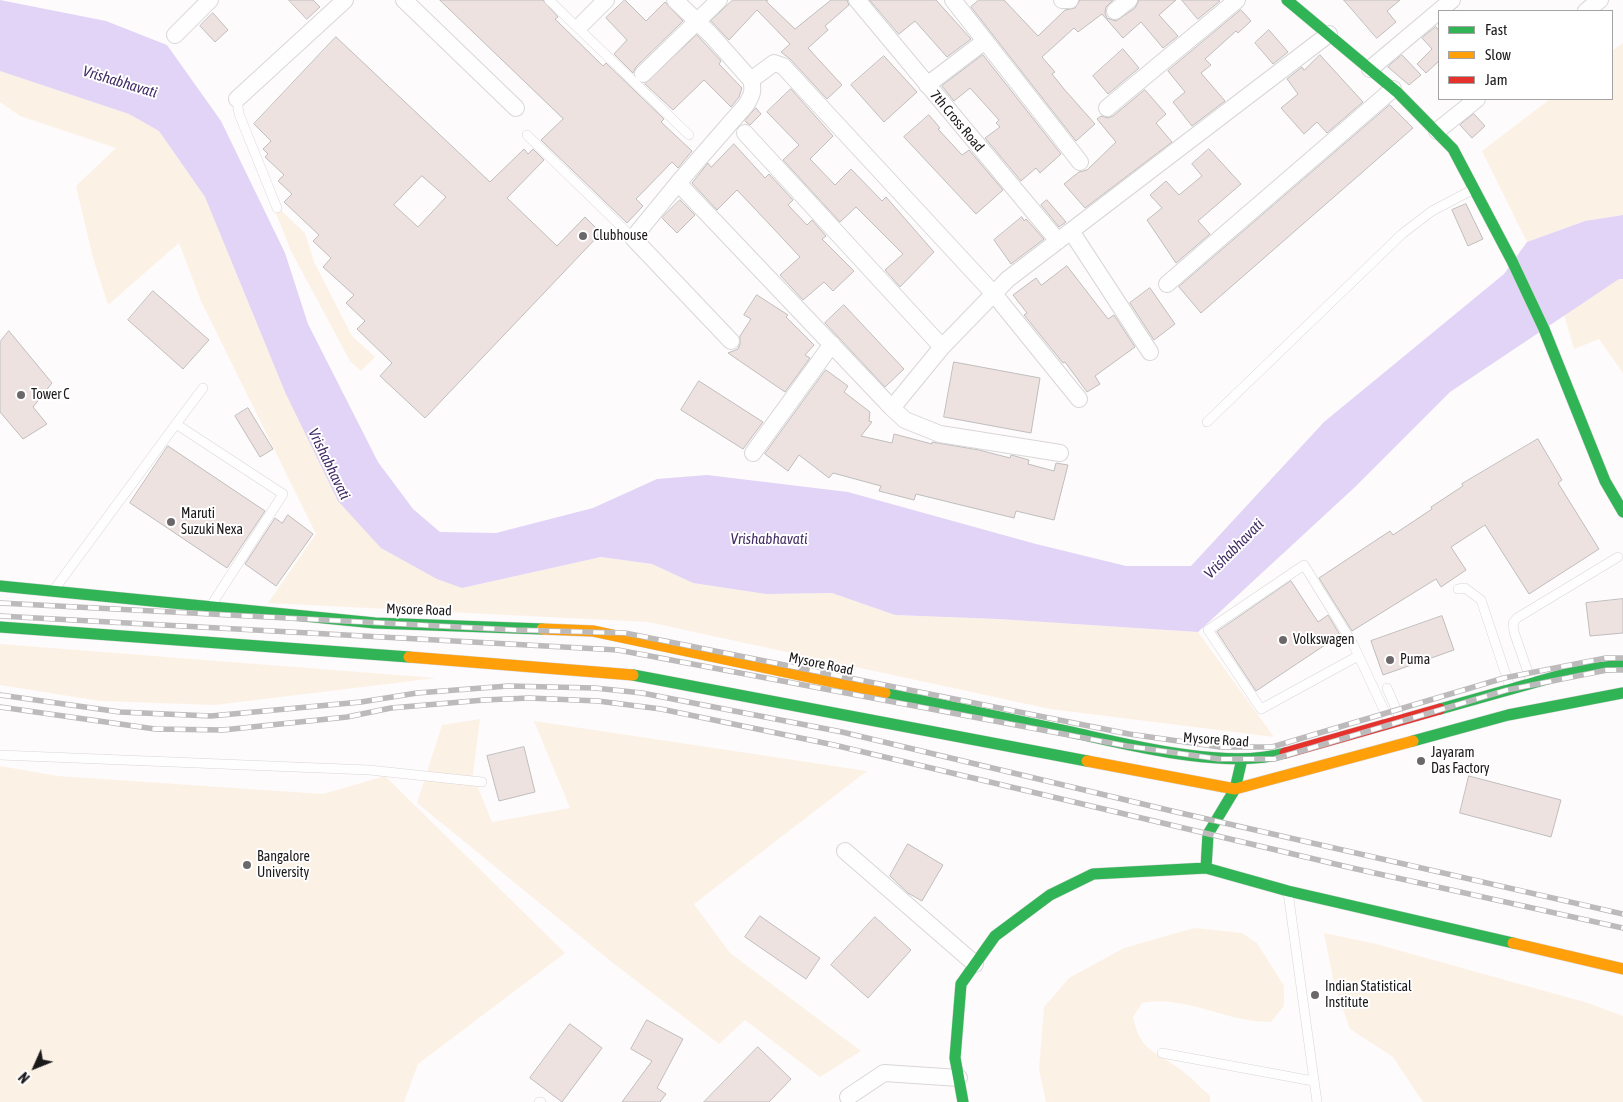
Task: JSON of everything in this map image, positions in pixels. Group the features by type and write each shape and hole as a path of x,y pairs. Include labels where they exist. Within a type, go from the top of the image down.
{"main road":[{"path":"1287,0 1393,89 1453,149 1475,188 1544,329 1605,481 1623,512"},
{"name":"Mysore Road","path":"0,586 375,623 593,631 1160,751 1242,759 1272,757 1579,670 1623,665"},
{"path":"0,627 623,673 1235,789 1508,715 1623,693"},
{"path":"1206,868 1208,834 1235,789 1242,759"},
{"path":"963,1102 955,1058 961,984 995,936 1050,895 1093,874 1206,868 1288,891 1623,969"}],"street":[{"path":"175,35 210,0"},
{"path":"237,99 345,0"},
{"path":"404,0 516,108"},
{"path":"584,23 606,0"},
{"path":"675,0 751,80 752,95 633,238 731,342"},
{"path":"643,74 719,0"},
{"name":"7th Cross Road","path":"857,0 927,85 1064,236 1150,352"},
{"path":"953,0 1080,162"},
{"path":"1062,0 1070,0"},
{"path":"1115,11 1129,0"},
{"path":"1107,108 1237,0"},
{"path":"1440,10 1452,0"},
{"path":"1587,10 1600,0"},
{"path":"1370,69 1438,12"},
{"path":"892,408 942,347 1008,279 1329,34"},
{"path":"927,85 985,41"},
{"path":"751,80 774,62 783,66 994,294 1079,399"},
{"path":"1167,284 1393,89"},
{"path":"1437,131 1476,100"},
{"path":"745,133 942,347"},
{"path":"678,183 905,420 940,434 1060,453"},
{"path":"753,453 832,344"},
{"path":"846,851 976,964"},
{"path":"848,1097 884,1073 959,1078"}],"lane":[{"path":"549,0 690,135"},
{"path":"237,99 239,114 277,208"},
{"path":"527,135 633,238"},
{"path":"1207,422 1402,234 1432,211 1475,188"},
{"path":"53,592 203,388"},
{"path":"176,424 284,494 210,607"},
{"path":"1532,684 1514,632 1513,623 1517,618 1618,557"},
{"path":"1358,656 1261,710 1208,630 1304,565 1358,656 1396,722"},
{"path":"1458,588 1465,588 1481,600 1511,690"},
{"path":"1386,688 1396,722"},
{"path":"0,755 369,770 482,782"},
{"path":"1288,891 1316,1102"},
{"path":"1162,1054 1313,1081"}],"shaded area":[{"path":"1623,43 1623,215 1585,221 1527,242 1482,151 1549,100 1613,100 1613,50"},
{"path":"0,71 129,114 159,131 205,197 285,392 462,588 601,557 652,564 693,583 766,594 832,593 895,615 998,619 1198,632 1274,737 1050,709 648,622 268,603 316,534 201,301 179,243 108,305 93,258 76,186 116,148 20,116 0,102"},
{"path":"271,201 305,233 314,262 352,336 375,357 361,371 350,361 291,251"},
{"path":"1619,279 1623,279 1623,373 1599,339 1574,349 1564,315"},
{"path":"0,644 436,678 215,705 100,701 0,685"},
{"path":"480,719 473,775 492,822 570,808 534,721 867,771 694,904 730,953 861,1051 820,1077 745,1020 719,1044 613,963 417,803 442,725"},
{"name":"Bangalore University","path":"0,766 58,776 323,794 385,776 565,953 418,1064 404,1102 0,1102"},
{"path":"1194,928 1242,933 1257,943 1284,986 1284,1006 1271,1022 1238,1018 1190,1005 1158,1001 1142,1003 1133,1017 1140,1038 1150,1050 1172,1063 1188,1076 1210,1096 1210,1102 1046,1102 1039,1070 1044,1007 1069,978 1124,948"},
{"path":"1324,933 1376,944 1588,1003 1623,1016 1623,1102 1423,1102 1393,1057 1350,1029 1334,984"}],"water":[{"name":"Vrishabhavati","path":"0,0 106,21 167,45 221,121 285,253 308,324 378,462 413,509 440,532 496,533 593,508 657,479 707,475 848,492 1036,544 1126,566 1191,566 1324,422 1504,274 1527,242 1585,221 1623,215 1623,279 1619,279 1450,392 1355,487 1198,632 998,619 895,615 832,593 766,594 693,583 652,564 601,557 462,588 437,579 381,548 338,501 285,392 205,197 159,131 129,114 0,71"}],"building":[{"path":"289,0 313,0 320,7 307,19"},
{"path":"440,0 543,0 558,17 555,19 603,66 606,63 664,119 661,122 692,151 678,168 672,162 636,199 643,206 627,223 541,140 563,119"},
{"path":"625,0 646,21 665,2 683,21 636,67 633,73 614,54 627,40 606,18"},
{"path":"733,0 768,0 766,1 795,29 831,0 847,0 849,5 825,26 828,30 808,48 842,85 827,99 790,59 781,52 790,44 757,10 729,40 711,21"},
{"path":"870,0 936,0 971,39 947,57 915,21 899,34"},
{"path":"979,0 1004,0 1038,36 1065,10 1075,8 1080,0 1113,0 1106,7 1105,13 1107,18 1116,21 1135,8 1139,0 1176,0 1159,15 1178,36 1163,48 1141,22 1123,38 1102,14 1078,32 1074,28 1042,57 1055,72 1052,74 1095,124 1076,141 971,7"},
{"path":"1182,0 1218,0 1220,1 1198,19"},
{"path":"1344,0 1400,0 1387,11 1396,22 1377,38"},
{"path":"1241,10 1251,21 1238,33 1236,31 1205,59 1211,65 1201,73 1225,101 1192,126 1173,102 1185,92 1168,71"},
{"path":"213,13 228,30 215,42 200,26"},
{"path":"1436,27 1438,30 1438,62 1426,73 1417,64 1432,49 1422,38"},
{"path":"1269,30 1288,52 1273,64 1255,43"},
{"path":"697,35 721,61 719,64 742,88 739,97 731,107 704,80 673,110 645,84"},
{"path":"336,37 490,182 524,149 528,154 533,149 544,160 507,198 557,246 585,217 601,233 425,418 380,376 392,363 357,329 365,321 346,303 354,295 323,267 331,258 313,241 319,235 284,202 292,194 278,181 284,175 265,157 268,154 263,149 271,141 254,124","holes":["422,176 446,197 418,227 394,205"]},
{"path":"1123,49 1139,68 1108,94 1093,76"},
{"path":"983,55 1061,154 1040,173 1036,168 1021,181 985,138 1000,127 996,123 999,120 970,88 954,101 942,86"},
{"path":"1320,55 1363,102 1327,133 1317,122 1304,134 1281,108 1298,94 1287,79 1302,67 1304,70"},
{"path":"1402,55 1421,75 1409,85 1388,67"},
{"path":"884,56 917,92 884,122 851,85"},
{"path":"791,89 833,136 810,159 835,185 851,169 882,201 886,197 934,252 900,287 885,270 903,254 856,207 840,222 783,160 799,145 767,112"},
{"path":"1145,90 1166,114 1156,123 1172,142 1085,208 1064,184 1079,172 1087,170 1116,142 1097,119 1101,116 1108,118 1113,116"},
{"path":"1390,105 1413,128 1201,313 1179,287"},
{"path":"756,108 761,114 750,125 745,121"},
{"path":"1474,114 1485,126 1472,138 1460,125"},
{"path":"929,115 940,128 938,129 962,155 969,150 1003,190 976,214 904,137"},
{"path":"734,144 765,178 769,174 793,200 788,205 807,225 812,220 826,236 822,239 854,271 833,291 824,282 803,300 780,275 800,257 737,190 717,210 692,183 708,163 711,167"},
{"path":"1209,149 1241,184 1198,221 1210,234 1176,263 1147,220 1162,208 1150,195 1166,181 1179,195 1202,176 1192,164"},
{"path":"680,200 695,215 677,233 662,218"},
{"path":"1047,200 1066,222 1059,227 1041,205"},
{"path":"1466,204 1483,239 1468,246 1452,210"},
{"path":"1022,217 1044,239 1011,264 994,240"},
{"path":"1067,266 1108,319 1114,315 1135,347 1095,376 1100,384 1087,392 1065,362 1063,363 1024,315 1027,313 1013,295 1036,278 1041,285"},
{"path":"1150,288 1175,324 1154,340 1130,303"},
{"path":"153,291 209,340 183,369 128,320"},
{"path":"757,295 788,315 786,317 814,345 805,355 810,358 785,392 728,353 738,349 740,336 751,319 744,315"},
{"path":"844,305 904,369 885,387 825,323"},
{"name":"Tower C","path":"9,331 52,383 33,407 47,424 23,439 0,412 0,342"},
{"path":"954,362 1040,378 1031,433 944,417"},
{"path":"826,370 848,386 844,392 870,412 869,421 872,422 861,436 892,443 894,434 932,444 932,442 979,450 1010,458 1011,455 1029,460 1028,464 1054,471 1056,463 1068,465 1054,520 1016,511 1014,518 916,494 914,500 879,491 881,486 833,473 829,478 799,455 788,471 765,454"},
{"path":"699,381 763,422 743,449 681,410"},
{"path":"248,408 273,449 260,457 235,416"},
{"path":"1538,439 1562,480 1558,483 1599,549 1529,594 1485,525 1451,547 1466,570 1441,587 1436,579 1352,631 1319,578 1390,531 1393,535 1432,509 1431,507 1463,486 1462,484"},
{"path":"168,446 265,511 227,568 130,503"},
{"path":"288,515 313,534 276,586 245,564 275,518 282,523"},
{"path":"1291,581 1318,622 1328,615 1340,635 1256,691 1217,632"},
{"path":"1623,599 1623,633 1590,636 1586,603"},
{"path":"1442,616 1454,650 1383,675 1371,641"},
{"path":"524,747 535,792 499,801 487,756"},
{"path":"1469,776 1561,800 1551,837 1460,813"},
{"path":"908,844 943,865 922,901 908,893 890,876"},
{"path":"760,916 820,958 806,979 745,937"},
{"path":"875,917 911,950 868,998 831,965"},
{"path":"647,1020 683,1039 657,1088 666,1094 660,1102 622,1102 652,1061 631,1049"},
{"path":"570,1024 602,1048 562,1102 530,1078"},
{"path":"758,1047 791,1079 769,1102 704,1102"}],"railway":[{"path":"0,603 516,630 625,633 1129,734 1220,747 1272,747 1504,678 1606,658 1623,658"},
{"path":"0,616 618,650 1127,746 1219,759 1274,759 1507,690 1607,670 1623,670"},
{"path":"0,695 120,712 211,716 361,702 417,693 508,686 595,688 642,693 842,732 1172,811 1623,914"},
{"path":"0,707 155,729 223,730 347,717 391,708 484,700 529,698 598,701 661,709 834,745 1352,868 1623,928"}],"traffic: fast":[{"path":"1287,0 1397,92 1453,149 1512,261 1544,329 1605,481 1623,512"},
{"path":"0,586 375,623 542,629"},
{"path":"0,627 409,657"},
{"path":"1440,709 1579,670 1623,665"},
{"path":"633,675 1087,761"},
{"path":"885,693 1178,754 1235,759 1261,758 1285,753"},
{"path":"1413,741 1508,715 1623,693"},
{"path":"963,1102 955,1058 961,984 995,936 1050,895 1093,874 1206,868 1208,834 1235,789 1242,759"},
{"path":"1206,868 1288,891 1513,943"}],"traffic: slow":[{"path":"542,629 593,631 885,693"},
{"path":"409,657 633,675"},
{"path":"1087,761 1235,789 1413,741"},
{"path":"1513,943 1623,969"}],"traffic: jam":[{"path":"1285,753 1440,709"}],"place":[{"name":"Clubhouse","path":"583,236"},
{"name":"Tower C","path":"21,395"},
{"name":"Maruti Suzuki Nexa","path":"171,522"},
{"name":"Volkswagen","path":"1283,640"},
{"name":"Puma","path":"1390,660"},
{"name":"Jayaram Das Factory","path":"1421,761"},
{"name":"Bangalore University","path":"247,865"},
{"name":"Indian Statistical Institute","path":"1315,995"}]}
